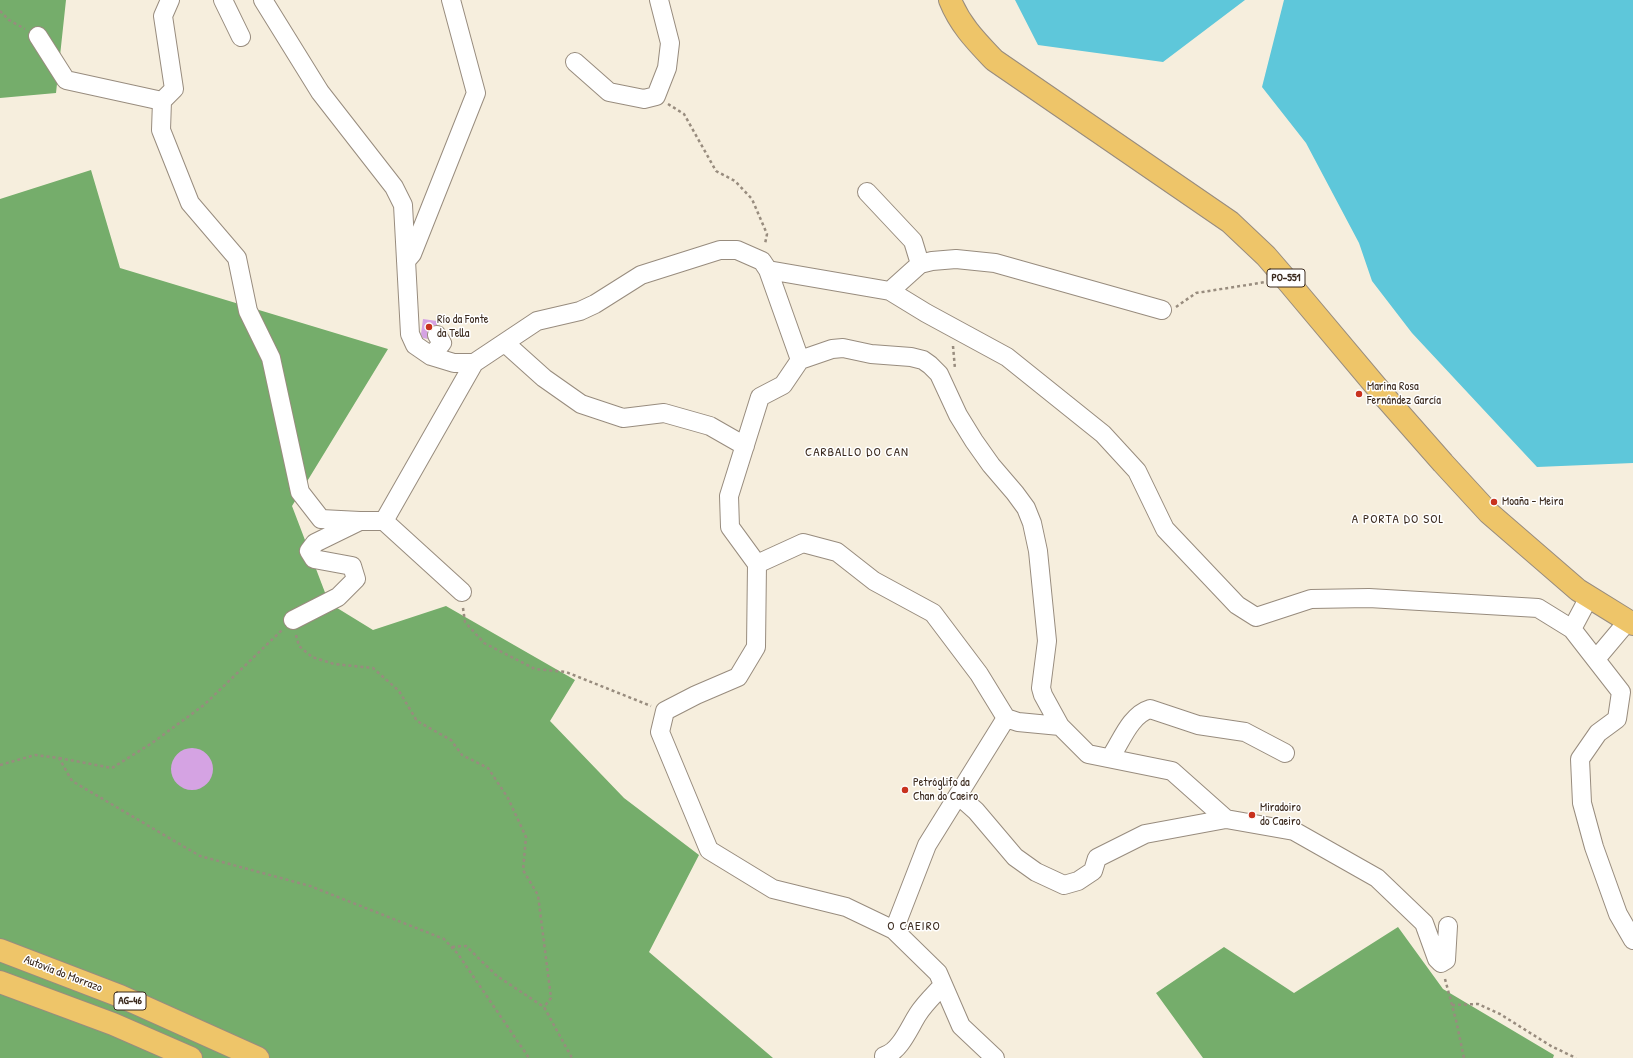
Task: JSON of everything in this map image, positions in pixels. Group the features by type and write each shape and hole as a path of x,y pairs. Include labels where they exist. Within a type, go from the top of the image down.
{"main road":[{"name":"PO-551","path":"950,0 956,16 974,39 994,60 1128,150 1230,222 1266,256 1385,397 1489,513 1578,590 1631,623"},
{"name":"Autovía do Morrazo","path":"0,950 120,996 258,1058"},
{"name":"AG-46","path":"0,982 113,1024 191,1058"}],"street":[{"path":"170,0 163,16 174,89 162,101 161,130 190,203 237,258 248,311 271,358 300,492 321,519 384,521 462,592"},
{"path":"223,0 241,37"},
{"path":"263,0 320,92 394,187 403,205 410,334 415,345 431,356 454,363 474,362 537,321 580,311 595,304 641,275 720,250 737,250 765,266 890,291 926,313 1007,357 1103,434 1137,471 1165,529 1237,604 1256,617 1311,599 1369,598 1538,608 1572,629 1621,692 1617,719 1598,733 1580,759 1582,803 1594,847 1618,914 1633,940"},
{"path":"406,261 412,254 476,93 451,0"},
{"path":"575,62 609,92 644,99 656,96 667,68 670,43 659,0"},
{"path":"38,36 66,80 162,101"},
{"path":"867,192 913,240 920,264"},
{"path":"890,291 920,264 932,261 956,259 995,263 1162,310"},
{"path":"765,266 800,360"},
{"path":"431,356 442,343 438,335"},
{"path":"505,343 544,378 581,404 623,418 664,413 710,426 745,446"},
{"path":"995,1058 961,1026 938,973 894,930 846,906 774,889 709,850 660,732 665,711 696,695 738,677 756,647 757,564 730,527 729,496 760,397 783,385 800,360 832,350 843,348 871,354 911,357 922,360 930,365 938,374 958,415 974,441 991,465 1026,508 1032,523 1038,551 1047,641 1041,688 1043,695 1060,726 1088,754 1172,771 1226,819"},
{"path":"384,521 474,362"},
{"path":"296,625 338,597 356,579 352,566 314,559 309,551 316,543 360,521"},
{"path":"757,564 803,543 837,552 874,582 933,612 979,674 1006,718 1018,722 1060,726"},
{"path":"1572,629 1589,597"},
{"path":"1596,659 1631,623"},
{"path":"1110,758 1132,721 1142,711 1150,709 1198,725 1245,732 1285,753"},
{"path":"894,930 927,845 1006,718"},
{"path":"958,795 976,811 1015,857 1036,872 1064,885 1078,881 1093,871 1097,858 1144,834 1226,819 1294,831 1377,878 1424,923 1437,959 1441,963 1446,960 1448,926"},
{"path":"884,1056 889,1055 904,1038 919,1013 943,985"}],"path":[{"path":"0,11 9,20 38,36"},
{"path":"656,96 684,114 716,171 735,181 752,199 767,234 765,266"},
{"path":"1162,310 1177,307 1196,293 1255,285 1285,278"},
{"path":"462,592 465,622 484,643 535,669 566,672 665,711"},
{"path":"0,765 34,755 112,768 204,705 296,625"},
{"path":"296,625 296,635 299,646 312,657 334,664 373,668 399,691 417,722 451,740 462,755 488,768 508,798 526,836 523,870 538,895 551,998 544,1007"},
{"path":"59,758 72,781 200,856 310,886 444,939 458,954 529,1058"},
{"path":"452,947 466,946 497,976 544,1007 572,1058"},
{"path":"1441,963 1464,1058"},
{"path":"1452,1005 1478,1004 1500,1014 1551,1046 1576,1058"}],"green space":[{"path":"0,0 66,0 56,93 0,98"},
{"path":"91,170 120,268 388,349 292,506 329,603 373,630 446,606 575,680 550,721 624,798 699,855 649,952 773,1058 0,1058 0,199"},
{"path":"1398,927 1443,989 1554,1055 1553,1058 1203,1058 1156,993 1224,947 1294,993"}],"water":[{"path":"1015,0 1245,0 1163,62 1038,45"},
{"path":"1284,0 1633,0 1633,463 1537,467 1412,333 1372,281 1359,243 1306,143 1262,87"}],"building":[{"name":"Río da Fonte da Tella","path":"423,319 437,321 437,325 432,326 428,330 428,339 423,338 421,334"},
{"path":"192,748 207,754 213,769 207,784 192,790 177,784 171,769 177,754"}],"place":[{"name":"Río da Fonte da Tella","path":"429,327"},
{"name":"Marina Rosa Fernández García","path":"1359,394"},
{"name":"Moaña - Meira","path":"1494,502"},
{"name":"Petróglifo da Chan do Caeiro","path":"905,790"},
{"name":"Miradoiro do Caeiro","path":"1252,815"}],"district":[{"name":"CARBALLO DO CAN","path":"857,453"},
{"name":"A PORTA DO SOL","path":"1398,520"},
{"name":"O CAEIRO","path":"914,927"}]}
